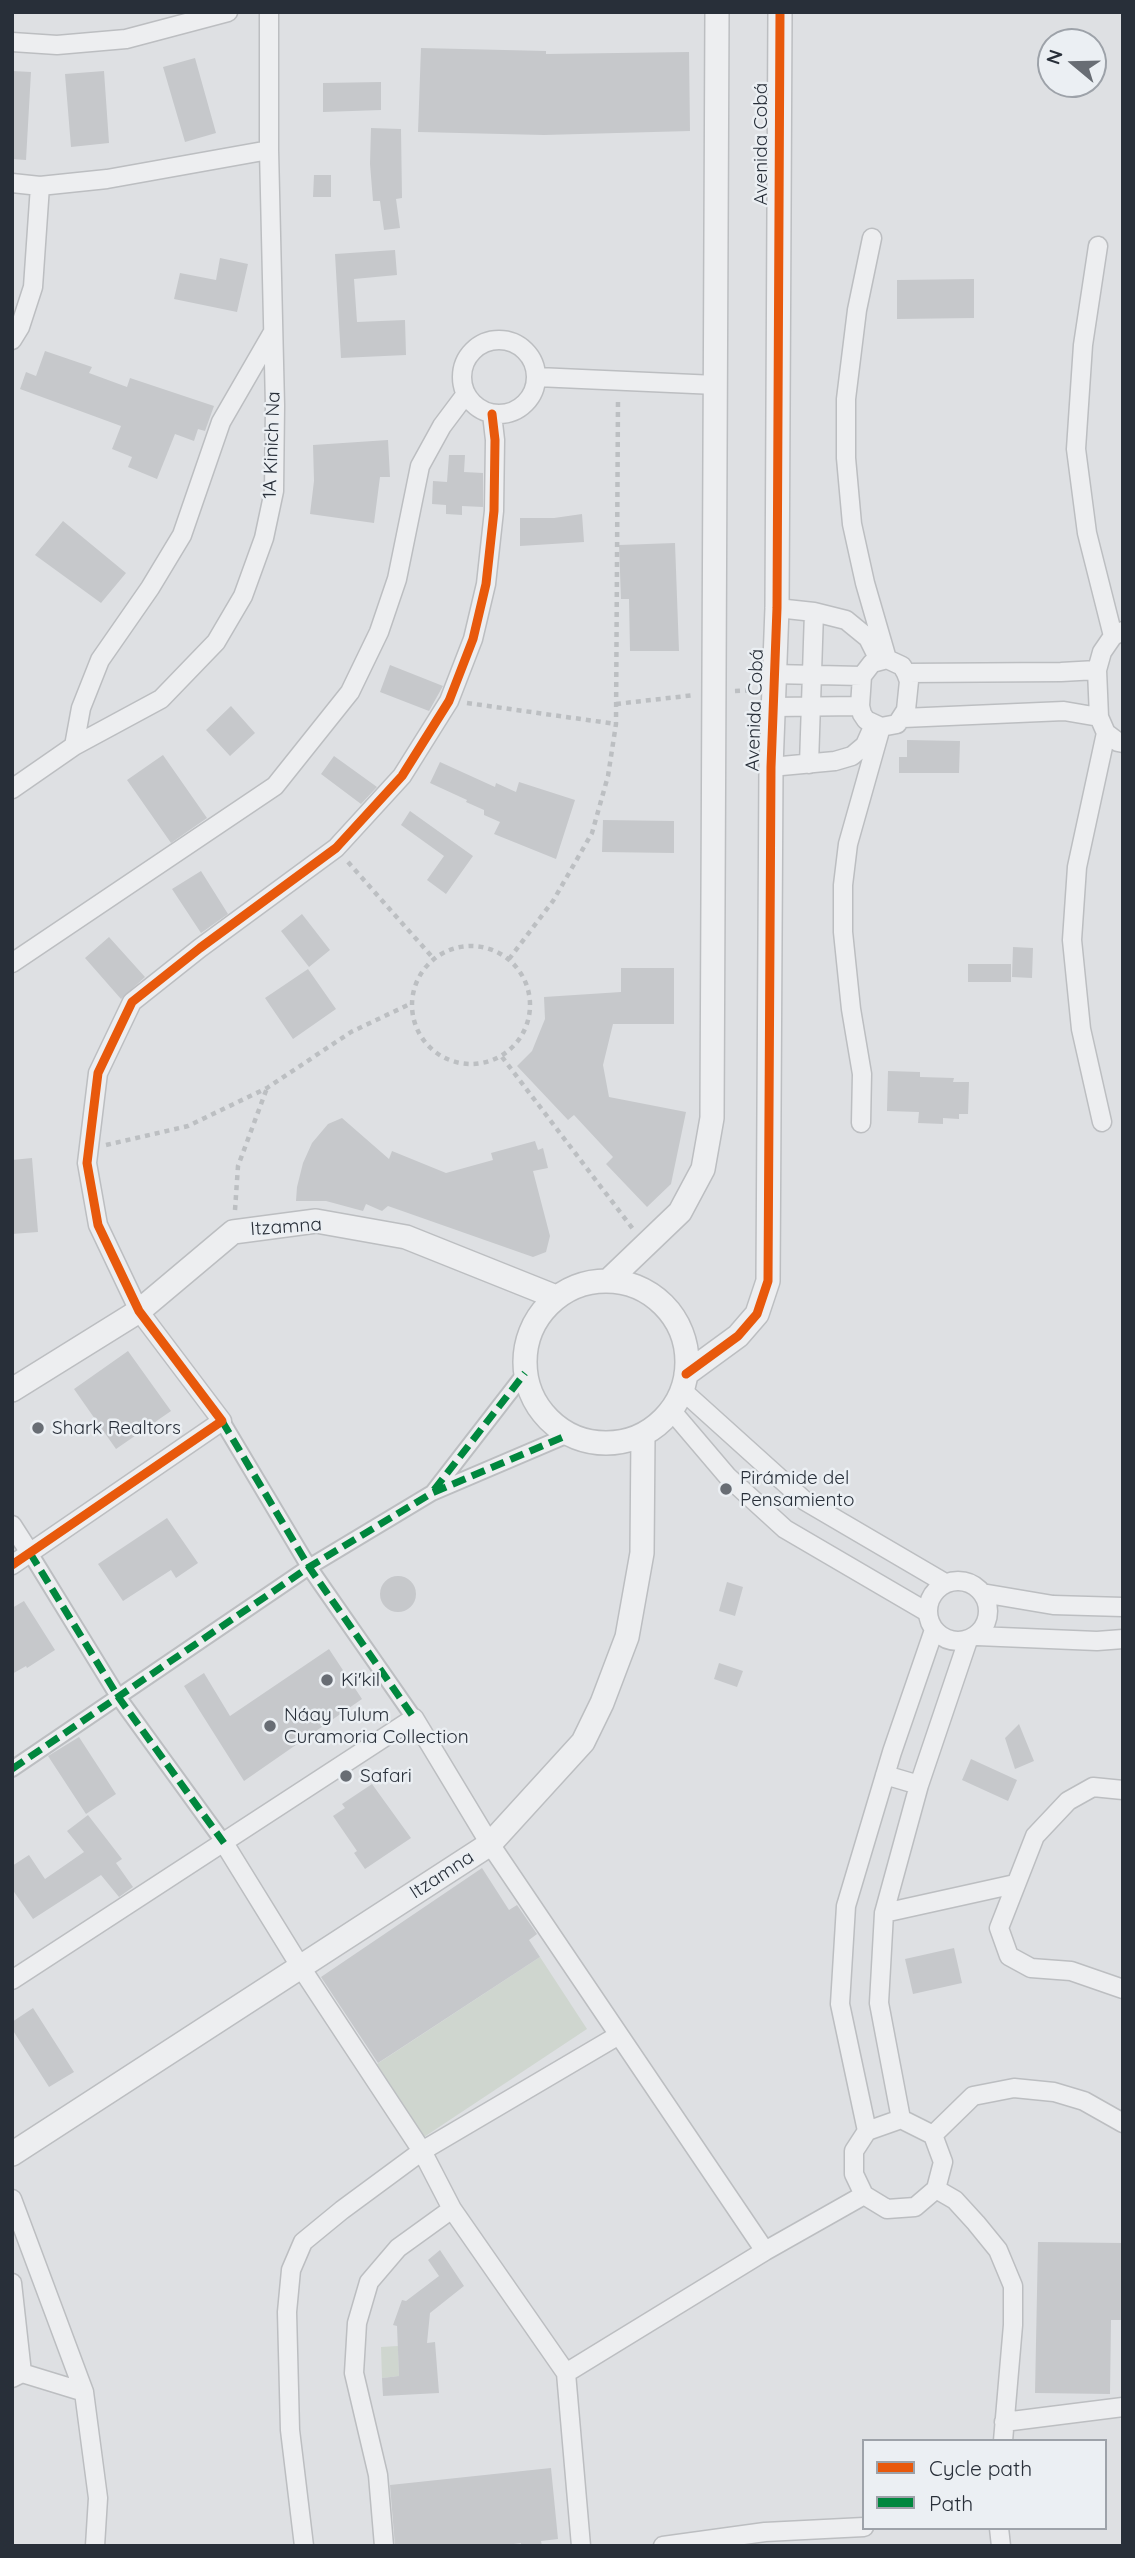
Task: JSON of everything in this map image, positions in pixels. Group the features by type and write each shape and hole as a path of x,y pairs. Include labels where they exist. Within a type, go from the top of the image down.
{"street":[{"path":"12,42 57,45 126,38 229,12"},
{"name":"1A Kinich Na","path":"12,789 74,747 162,699 216,642 243,596 264,538 274,491 269,12"},
{"name":"Avenida Cobá","path":"609,1280 680,1212 703,1169 712,1118 717,12"},
{"name":"Avenida Cobá","path":"680,1392 757,1314 768,1281 780,12"},
{"path":"12,183 40,186 107,179 269,150"},
{"path":"12,340 20,327 33,288 40,186"},
{"path":"872,238 857,310 846,399 846,457 852,524 883,659"},
{"path":"1098,246 1083,345 1076,449 1087,533 1118,634 1102,652 1097,670 1103,725 1077,867 1072,940 1081,1029 1102,1122"},
{"path":"74,747 81,708 100,660 150,588 182,535 221,422 273,332"},
{"path":"495,339 506,340 524,349 531,357 537,377 536,386 527,403 511,413 492,414 477,407 466,394 462,374 464,363 476,347 495,339"},
{"path":"537,377 716,385"},
{"path":"12,963 275,786 350,692 379,632 397,579 420,466 442,426 466,394"},
{"path":"492,414 495,440 494,511 486,584 473,639 449,701 401,776 336,848 200,948 132,1002 98,1073 87,1163 98,1224 139,1311 222,1420 309,1567 414,1718 490,1844 765,2251"},
{"path":"776,608 814,612 846,620 859,628 883,659 902,666 906,673 908,681 903,718"},
{"path":"809,764 814,612"},
{"path":"883,659 865,669 862,676 860,706 866,720 877,726 889,727 903,718 1064,711 1103,725 1118,742 1123,743"},
{"path":"906,673 1061,673 1097,670"},
{"path":"773,674 862,676"},
{"path":"773,707 860,706"},
{"path":"771,767 852,757 865,745 877,726"},
{"path":"861,1123 862,1074 851,1009 843,932 843,885 848,844 877,726"},
{"name":"Itzamna","path":"15,1385 139,1311 233,1232 316,1222 406,1237 556,1297"},
{"path":"609,1280 636,1286 661,1301 678,1324 686,1348 680,1392 663,1420 643,1435 618,1443 592,1443 568,1435 547,1419 532,1398 525,1373 526,1345 537,1318 556,1297 581,1284 609,1280"},
{"path":"432,1493 525,1373"},
{"path":"680,1392 805,1501 945,1583 967,1582 982,1593 1053,1605 1123,1607"},
{"path":"680,1392 728,1477 785,1529 927,1612 934,1630 949,1640 1123,1639"},
{"path":"12,1565 222,1420"},
{"path":"12,1769 309,1567 432,1493 568,1435"},
{"name":"Itzamna","path":"12,2154 490,1844 583,1742 603,1703 623,1648 642,1553 643,1435"},
{"path":"12,1525 119,1698 224,1843 300,1966 422,2151 452,2209 566,2373 581,2546"},
{"path":"927,1612 933,1594 945,1583"},
{"path":"901,2119 879,2003 884,1913 919,1785 972,1638 983,1629 989,1611 982,1593"},
{"path":"867,2131 840,2004 846,1906 934,1630"},
{"path":"12,1980 414,1718"},
{"path":"886,1775 919,1785"},
{"path":"1123,1790 1093,1787 1068,1801 1035,1836 999,1928 1009,1956 1031,1968 1071,1971 1123,1989"},
{"path":"884,1913 1015,1884"},
{"path":"304,2546 289,2416 287,2312 291,2270 303,2242 422,2151 619,2035"},
{"path":"933,2135 973,2096 1014,2088 1054,2092 1084,2101 1123,2123"},
{"path":"901,2119 933,2135 943,2162 936,2189 915,2207 887,2209 864,2195 853,2174 855,2151 867,2131 901,2119"},
{"path":"936,2189 955,2200 976,2222 998,2250 1013,2286 1013,2325 1003,2439"},
{"path":"566,2373 765,2251 864,2195"},
{"path":"12,2199 84,2392 98,2498 95,2546"},
{"path":"384,2546 378,2475 354,2373 357,2323 369,2282 398,2248 452,2209"},
{"path":"12,2283 17,2376 84,2392"},
{"path":"1004,2422 1123,2407"},
{"path":"663,2546 765,2532 862,2528"}],"path":[{"path":"509,959 553,901 592,833 608,776 616,724 618,380"},
{"path":"449,701 616,724"},
{"path":"336,848 433,958"},
{"path":"458,946 485,947 509,959 526,982 531,1010 522,1037 502,1057 471,1066 440,1058 418,1035 410,1004 417,979 433,958 458,946"},
{"path":"89,1149 188,1126 267,1088 351,1032 410,1004"},
{"path":"502,1057 645,1246"},
{"path":"233,1232 237,1166 267,1088"}],"shaded area":[{"path":"540,1957 587,2029 424,2137 377,2064"},
{"path":"398,2346 399,2376 382,2378 381,2347"}],"building":[{"path":"421,48 546,51 546,54 689,52 690,131 544,135 418,132"},
{"path":"195,58 216,133 185,142 163,67"},
{"path":"12,71 31,72 26,160 12,159"},
{"path":"104,71 109,143 71,147 65,74"},
{"path":"381,82 381,110 323,112 323,83"},
{"path":"371,128 401,129 402,198 396,199 400,228 384,230 380,201 373,201"},
{"path":"314,175 331,175 331,197 313,197"},
{"path":"395,250 397,275 354,279 357,322 405,320 406,355 341,358 335,254"},
{"path":"220,258 248,264 237,312 174,299 180,273 216,280"},
{"path":"974,279 974,318 897,319 897,280"},
{"path":"45,351 92,367 89,373 127,387 130,378 214,406 205,431 198,429 194,441 175,434 157,479 128,467 132,457 112,449 121,426 20,389 26,372 36,376"},
{"path":"388,440 390,477 380,477 374,523 310,514 314,481 313,445"},
{"path":"449,455 465,455 464,472 483,473 483,507 462,506 462,515 446,514 446,505 432,504 433,481 447,482"},
{"path":"582,514 584,542 520,546 520,518 554,518"},
{"path":"63,521 126,573 101,603 35,555"},
{"path":"675,543 679,651 630,651 629,599 621,599 619,545"},
{"path":"390,665 443,686 429,711 380,692"},
{"path":"231,706 255,733 230,756 206,730"},
{"path":"907,740 960,741 959,773 899,773 899,757 907,757"},
{"path":"163,755 207,818 171,843 127,780"},
{"path":"334,756 377,787 361,804 321,774"},
{"path":"440,762 495,787 496,783 516,792 519,782 575,800 556,859 494,834 500,822 484,815 484,810 466,802 467,800 430,783"},
{"path":"410,811 473,856 446,894 427,880 444,856 401,825"},
{"path":"603,820 674,821 674,853 602,852"},
{"path":"201,871 228,914 201,933 172,889"},
{"path":"302,914 330,950 309,967 281,931"},
{"path":"109,937 145,977 121,999 85,958"},
{"path":"1013,947 1033,948 1032,978 1012,977"},
{"path":"968,964 1011,964 1011,982 968,982"},
{"path":"621,968 674,968 674,1024 613,1024 603,1065 609,1097 686,1112 671,1184 647,1207 606,1164 613,1157 574,1115 568,1120 517,1066 532,1051 545,1019 544,997 621,992"},
{"path":"308,969 336,1009 293,1039 265,998"},
{"path":"888,1071 920,1072 920,1077 954,1078 953,1082 969,1082 968,1114 959,1114 959,1119 943,1118 943,1124 918,1123 919,1112 887,1111"},
{"path":"342,1118 389,1159 392,1151 446,1173 493,1160 491,1153 535,1141 538,1150 543,1148 548,1168 533,1171 550,1236 546,1252 533,1257 388,1206 382,1211 366,1204 363,1211 326,1201 296,1201 303,1163 312,1143 328,1124"},
{"path":"32,1158 38,1232 12,1234 12,1160"},
{"path":"128,1351 171,1411 116,1449 74,1389"},
{"path":"167,1518 198,1563 176,1578 171,1570 123,1601 98,1564"},
{"path":"398,1576 411,1581 416,1594 411,1607 398,1612 385,1607 380,1594 385,1581"},
{"path":"727,1582 743,1587 735,1616 719,1611"},
{"path":"24,1601 55,1650 12,1674 12,1608"},
{"name":"Náay Tulum Curamoria Collection","path":"329,1649 362,1699 244,1781 184,1686 204,1673 230,1716"},
{"path":"719,1663 743,1671 737,1687 714,1679"},
{"path":"1019,1724 1034,1761 1015,1769 1005,1738"},
{"path":"79,1737 116,1794 86,1814 48,1756"},
{"path":"971,1759 1017,1780 1008,1801 962,1780"},
{"path":"372,1784 411,1838 365,1869 354,1853 357,1851 333,1816 345,1808 342,1804"},
{"path":"88,1815 122,1859 116,1863 133,1887 119,1897 101,1875 33,1919 12,1889 12,1866 29,1855 45,1879 84,1852 67,1831"},
{"path":"482,1868 509,1910 517,1905 537,1934 529,1940 540,1957 378,2063 321,1977"},
{"path":"954,1948 962,1983 913,1994 905,1959"},
{"path":"33,2008 74,2072 49,2087 12,2029 12,2022"},
{"path":"1038,2242 1123,2243 1123,2320 1111,2320 1110,2394 1035,2393"},
{"path":"440,2250 464,2286 430,2313 427,2343 435,2342 439,2393 383,2396 382,2378 399,2376 397,2326 393,2325 402,2300 406,2301 439,2276 428,2260"},
{"path":"551,2468 558,2539 541,2541 542,2546 521,2546 521,2543 499,2546 395,2546 390,2485"}],"marked path":[{"path":"434,1490 525,1373"},
{"path":"222,1421 309,1567 414,1718"},
{"path":"12,1769 309,1567 432,1493 568,1435"},
{"path":"30,1553 119,1698 224,1843"}],"cycle path":[{"path":"686,1374 738,1336 757,1314 768,1281 771,767 777,608 780,12"},
{"path":"12,1565 222,1421 139,1311 98,1225 87,1163 98,1073 132,1002 200,948 336,848 402,776 449,701 473,639 486,584 494,511 495,440 492,414"}],"place":[{"name":"Shark Realtors","path":"38,1428"},
{"name":"Pirámide del Pensamiento","path":"726,1489"},
{"name":"Ki'kil","path":"327,1680"},
{"name":"Náay Tulum Curamoria Collection","path":"270,1726"},
{"name":"Safari","path":"346,1776"}]}
